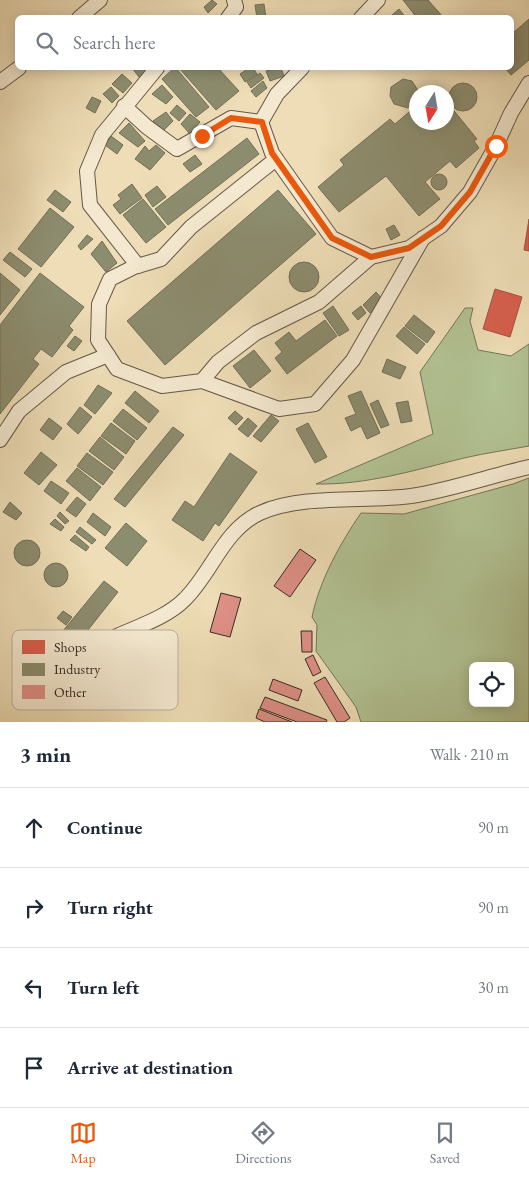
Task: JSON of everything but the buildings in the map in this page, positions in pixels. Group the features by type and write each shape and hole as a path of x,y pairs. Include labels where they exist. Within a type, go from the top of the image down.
{"street":[{"path":"82,15 100,0"},
{"path":"230,15 236,6 234,0"},
{"path":"364,15 378,0"},
{"path":"0,82 15,70"},
{"path":"138,266 90,205 87,171 102,135 155,70"},
{"path":"300,70 277,94 262,122 276,160 332,238 371,257"},
{"path":"202,381 218,362 256,333 319,302 371,257 409,248 441,226 470,192 496,146 511,113 529,83"},
{"path":"124,106 147,127 177,149 231,118 262,122"},
{"path":"276,160 192,227 161,259 138,266 110,279 100,304 98,340 116,369 162,386 202,381 279,409 315,404 353,360 384,311 423,238"},
{"path":"0,440 20,411 66,372 108,355"},
{"path":"130,630 169,612 184,601 203,577 227,538 259,513 285,505 411,496 529,467"}],"green space":[{"path":"465,308 473,308 470,321 478,350 511,356 529,344 529,446 472,456 372,479 335,484 316,484 433,434 420,372"},
{"path":"529,478 529,722 361,722 356,707 316,651 317,625 312,617 320,589 338,550 353,525 361,513 404,514"}],"route":[{"path":"202,136 231,118 262,122 272,153 332,238 371,257 409,248 441,226 470,192 496,146"}]}
